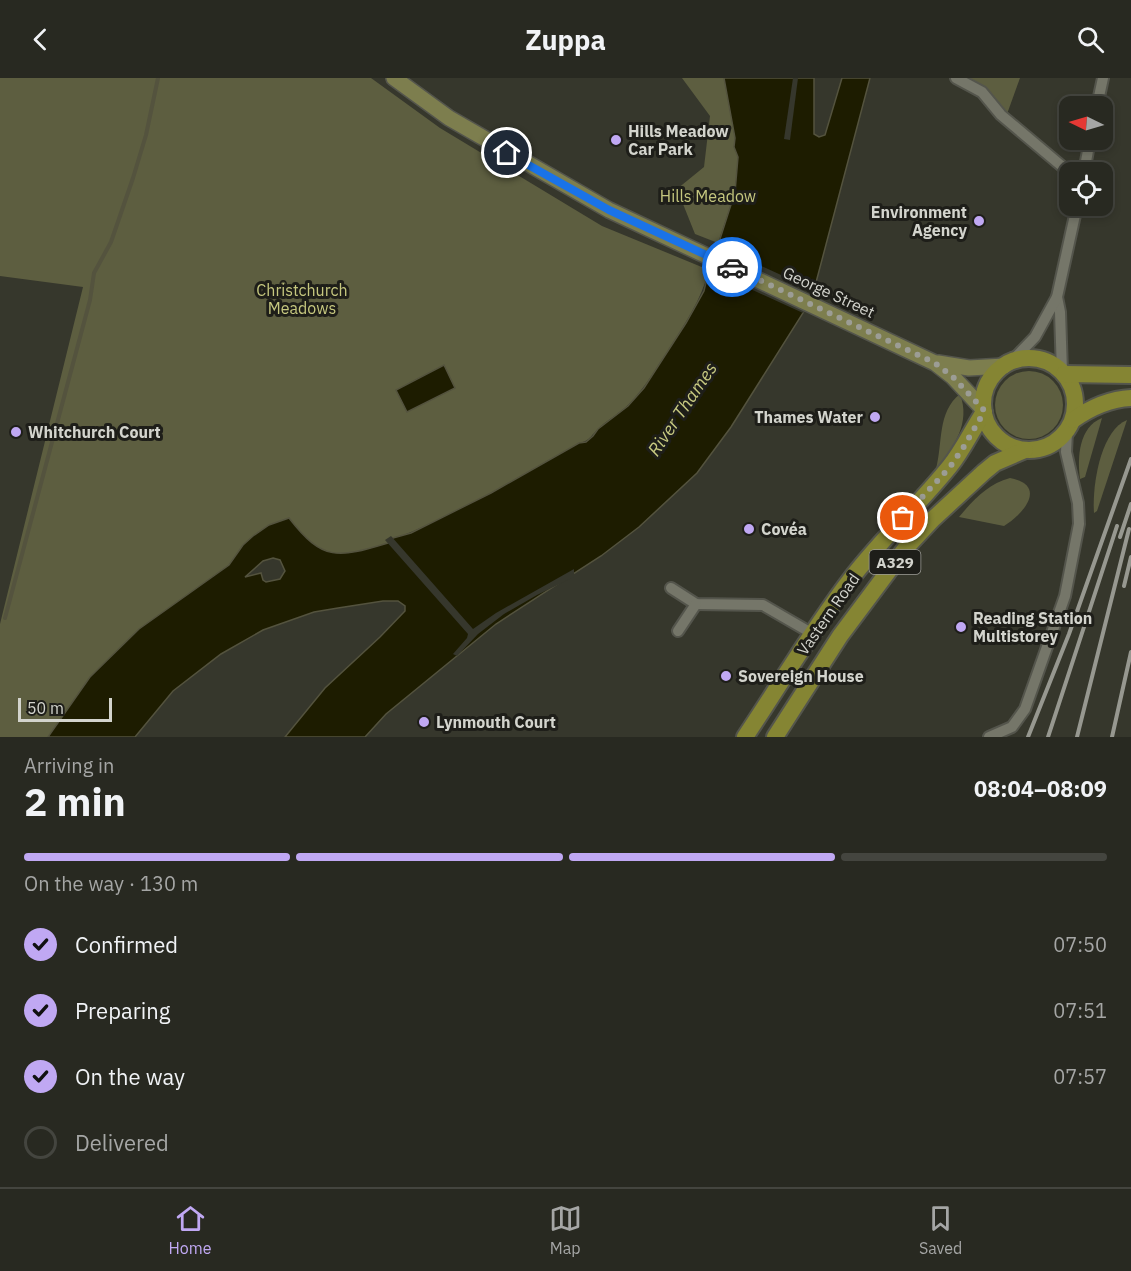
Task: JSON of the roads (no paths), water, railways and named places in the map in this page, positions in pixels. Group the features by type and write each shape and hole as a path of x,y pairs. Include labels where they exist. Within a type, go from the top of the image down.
{"main road":[{"name":"George Street","path":"394,78 449,118 546,176 609,210 935,363 953,377 984,410"},
{"path":"1070,426 1075,401 1072,387 1063,373 1049,363 1040,359 1021,359 1008,364 990,380 984,395 984,410 990,429 1000,440 1012,447 1025,450 1041,449 1053,444 1089,409 1131,398"},
{"name":"George Street","path":"935,363 969,368 1008,364"},
{"path":"1063,373 1131,375"},
{"name":"Vastern Road","path":"745,737 850,581 884,538 950,467 984,410"},
{"name":"Vastern Road","path":"778,736 840,636 905,549 933,519 984,472 995,463 1025,450"}],"street":[{"path":"956,78 982,92 996,110 1059,164"},
{"path":"1099,96 1103,78"},
{"path":"1008,364 1035,337 1057,297 1075,216"},
{"path":"1057,297 1060,312 1063,373"},
{"path":"988,737 1012,727 1025,709 1065,596 1079,524 1078,503 1066,452 1070,426"},
{"path":"671,588 696,604 763,605 813,633"},
{"path":"678,631 696,604"}],"water":[{"name":"River Thames","path":"724,78 814,78 814,134 819,137 825,135 842,78 870,78 814,290 803,313 731,427 697,473 639,527 601,556 496,624 386,714 365,737 285,737 325,688 405,611 405,606 398,601 383,601 314,612 263,630 221,654 173,691 135,737 48,737 90,677 139,629 229,565 243,545 269,525 289,518 312,543 332,553 356,552 388,543 393,538 411,533 491,493 579,443 586,442 598,429 628,406 644,388 704,291 709,270 720,247 720,239 735,192 738,157 734,147 735,138","holes":["273,558 280,560 285,571 280,579 266,582 261,573 245,577 263,561"]},
{"path":"444,365 455,388 407,412 396,390"}],"waterway":[{"path":"5,618 90,300 94,273 111,242 133,178 146,135 158,78"}],"railway":[{"path":"1028,737 1069,634 1131,459"},
{"path":"1120,537 1131,504"},
{"path":"1048,737 1117,526"},
{"path":"1077,737 1129,529"},
{"path":"1124,586 1131,557"},
{"path":"1112,737 1131,652"}],"place":[{"name":"Hills Meadow Car Park","path":"616,140"},
{"name":"Environment Agency","path":"979,221"},
{"name":"Thames Water","path":"875,417"},
{"name":"Whitchurch Court","path":"16,432"},
{"name":"Covéa","path":"749,529"},
{"name":"Reading Station Multistorey","path":"961,627"},
{"name":"Sovereign House","path":"726,676"},
{"name":"Lynmouth Court","path":"424,722"}],"park label":[{"name":"Hills Meadow","path":"708,196"},
{"name":"Christchurch Meadows","path":"302,299"}]}
